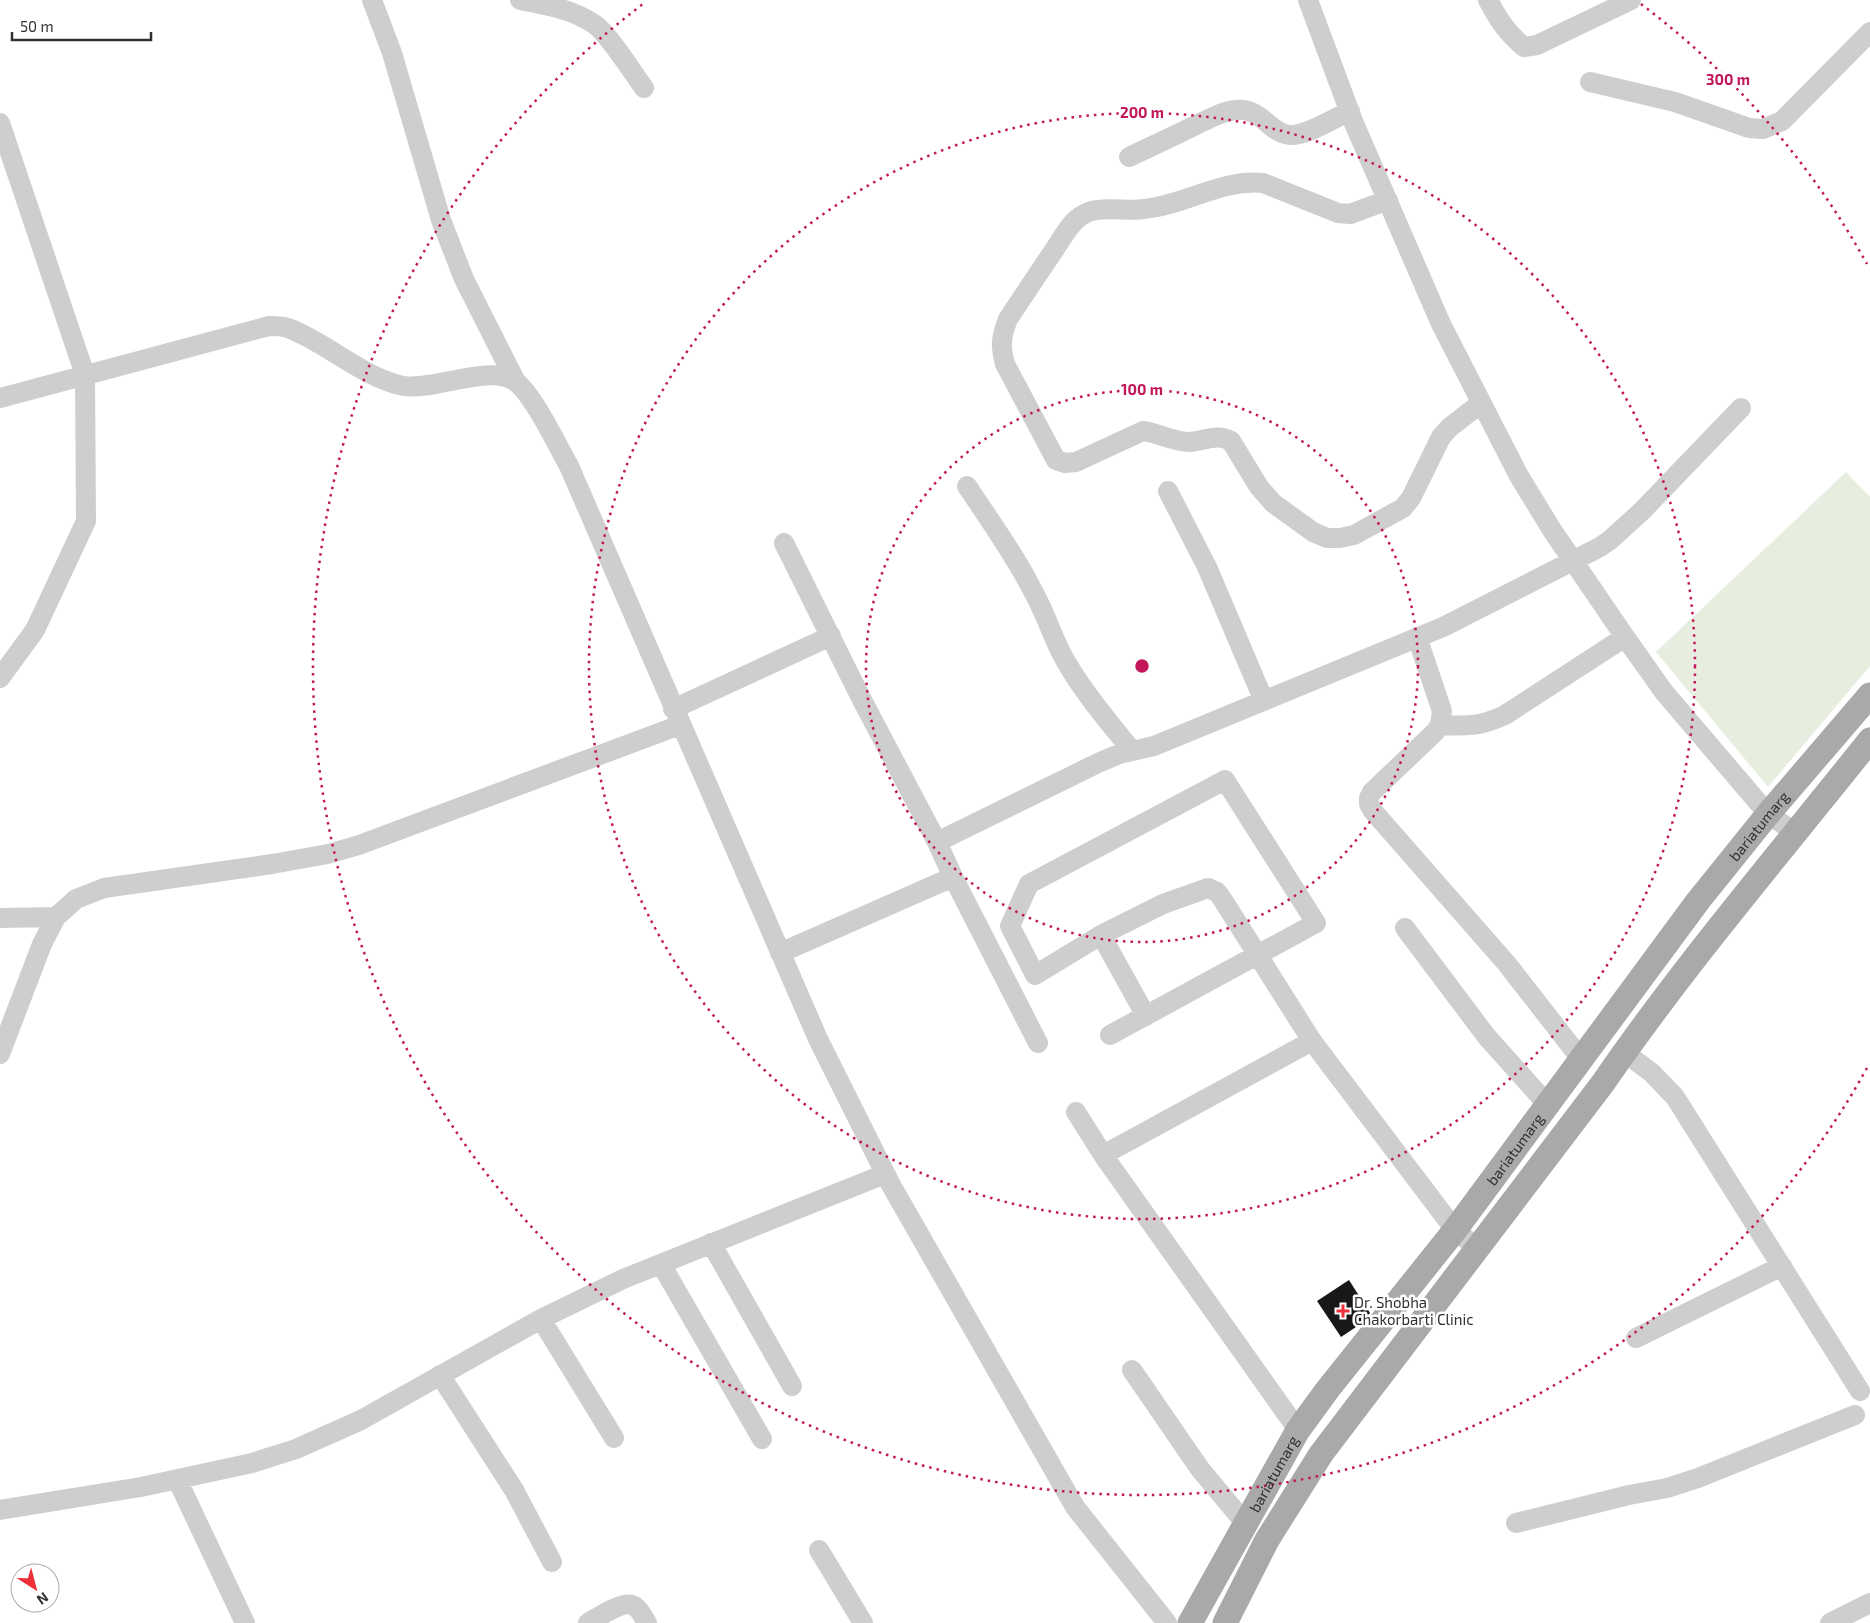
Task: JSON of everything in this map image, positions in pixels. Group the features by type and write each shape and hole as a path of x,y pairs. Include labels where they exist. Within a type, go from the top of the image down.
{"main road":[{"name":"bariatumarg","path":"1190,1623 1298,1430 1328,1389 1455,1230 1698,901 1768,814 1870,695"},
{"name":"bariatumarg","path":"1226,1623 1267,1540 1321,1454 1723,923 1870,740"}],"street":[{"path":"372,0 392,53 441,220 464,279 516,382 528,396 542,418 569,466 818,1038 885,1174 1075,1507 1167,1623"},
{"path":"520,0 561,8 581,16 596,25 644,88"},
{"path":"1308,0 1350,111 1441,324 1519,476 1572,560 1664,692 1768,814 1796,833"},
{"path":"1488,0 1496,16 1510,36 1524,46 1537,45 1631,0"},
{"path":"1590,82 1675,102 1749,128 1763,129 1782,121 1870,32"},
{"path":"1129,157 1218,115 1237,110 1250,111 1278,131 1288,135 1300,134 1350,111"},
{"path":"0,123 85,375 86,521 34,630 0,678"},
{"path":"1388,200 1350,214 1338,213 1263,183 1250,182 1227,186 1159,207 1143,210 1089,211 1079,216 1068,230 1008,319 1002,333 1000,348 1005,364 1056,460 1064,463 1076,462 1143,431 1155,432 1173,439 1189,442 1223,437 1231,441 1258,487 1273,503 1313,532 1327,538 1354,535 1403,508 1412,498 1441,437 1449,428 1481,403"},
{"path":"0,398 269,326 287,327 387,382 406,386 431,385 496,375 516,382"},
{"path":"937,842 1098,764 1132,751 1154,746 1443,627 1600,546 1624,528 1740,408"},
{"path":"967,486 1025,575 1059,651 1132,751"},
{"path":"1168,491 1207,567 1264,701"},
{"path":"784,542 1038,1043"},
{"path":"0,1054 42,944 56,917 76,899 104,888 272,864 328,854 359,844 677,717 830,636"},
{"path":"1440,725 1477,726 1490,722 1506,714 1625,637"},
{"path":"1417,638 1442,711 1440,725 1378,784 1369,798 1369,804 1373,811 1507,964 1581,1059"},
{"path":"1110,1035 1146,1016 1258,955 1316,923 1226,780 1029,884 1010,926 1035,976 1101,935 1163,904 1208,888 1217,892 1258,955 1312,1041 1455,1230 1477,1248"},
{"path":"780,953 953,877"},
{"path":"0,918 56,917"},
{"path":"1405,928 1487,1037 1547,1104"},
{"path":"1101,935 1146,1016"},
{"path":"1103,1155 1312,1041"},
{"path":"1516,1523 1629,1495 1666,1488 1862,1418 1853,1402 1855,1396 1865,1390 1782,1266 1675,1096 1652,1073 1624,1052"},
{"path":"1076,1112 1103,1155 1298,1430"},
{"path":"0,1510 141,1487 252,1463 296,1449 361,1420 541,1319 623,1279 885,1174"},
{"path":"712,1243 792,1386"},
{"path":"661,1264 762,1439"},
{"path":"1636,1338 1782,1266"},
{"path":"541,1319 614,1438"},
{"path":"1132,1370 1200,1469 1245,1523"},
{"path":"440,1375 514,1490 552,1562"},
{"path":"177,1479 245,1623"},
{"path":"819,1550 862,1623"},
{"path":"1830,1623 1870,1603"},
{"path":"588,1623 625,1604 631,1604 636,1607 647,1623"}],"green space":[{"path":"1846,472 1870,497 1870,666 1768,787 1656,652"}],"building":[{"path":"1349,1280 1370,1313 1362,1323 1341,1337 1317,1301"}],"place":[{"name":"Dr. Shobha Chakorbarti Clinic","path":"1343,1311"}]}
